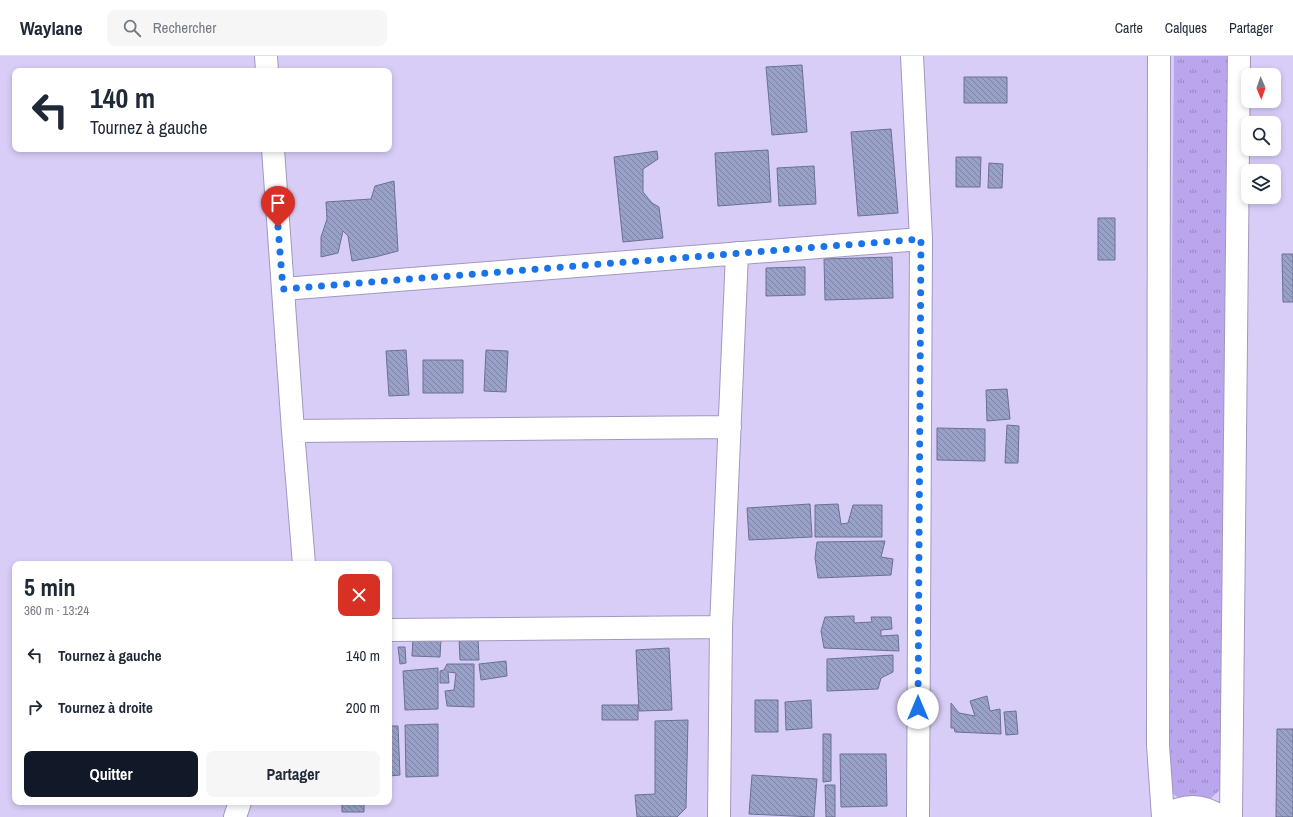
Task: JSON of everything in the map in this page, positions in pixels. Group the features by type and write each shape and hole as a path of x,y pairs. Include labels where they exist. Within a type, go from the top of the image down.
{"street":[{"path":"266,56 267,68"},
{"path":"912,56 921,239 918,817"},
{"path":"1159,56 1158,745 1163,817 1174,810 1187,807 1199,807 1212,811 1221,817"},
{"path":"1231,817 1239,56"},
{"path":"273,152 304,561"},
{"path":"283,289 921,239"},
{"path":"719,817 721,626 737,253"},
{"path":"293,431 730,427"},
{"path":"392,630 721,626"},
{"path":"235,817 239,805"}],"green space":[{"path":"1174,56 1228,56 1221,789 1210,799 1182,801 1170,791 1167,784"}],"building":[{"path":"802,65 807,132 772,135 766,67"},
{"path":"964,77 1007,77 1007,103 964,103"},
{"path":"891,129 898,213 858,216 851,132"},
{"path":"768,150 771,202 718,206 715,153"},
{"path":"657,151 658,159 643,169 643,192 652,203 659,207 663,238 623,242 614,157"},
{"path":"956,157 981,157 980,187 956,187"},
{"path":"989,163 1003,164 1002,188 988,188"},
{"path":"814,166 816,204 779,206 777,168"},
{"path":"394,181 398,251 352,261 348,236 343,231 338,253 321,257 321,237 327,219 326,202 371,199 375,186"},
{"path":"1098,218 1115,218 1115,260 1098,260"},
{"path":"1282,254 1293,254 1293,302 1283,302"},
{"path":"892,257 893,298 825,300 824,259"},
{"path":"805,267 805,295 766,296 766,268"},
{"path":"406,350 409,395 389,396 386,351"},
{"path":"486,350 508,351 506,392 484,391"},
{"path":"423,360 463,360 463,393 423,393"},
{"path":"1007,389 1010,419 987,421 986,390"},
{"path":"1007,425 1019,426 1018,463 1005,463"},
{"path":"937,428 985,429 985,461 937,460"},
{"path":"810,504 812,537 749,540 747,508"},
{"path":"838,504 841,524 848,523 853,505 882,505 882,537 815,537 815,505"},
{"path":"885,541 881,557 893,559 891,575 818,578 815,558 817,542"},
{"path":"854,616 854,623 872,622 871,617 891,617 892,629 881,630 881,636 898,635 899,651 824,648 821,631 825,617"},
{"path":"413,637 441,638 440,657 412,656"},
{"path":"459,638 478,638 479,660 460,660"},
{"path":"398,647 405,647 406,663 400,664"},
{"path":"669,648 672,710 639,711 636,650"},
{"path":"893,655 893,672 881,678 878,689 827,691 827,659"},
{"path":"506,661 507,676 481,680 479,664"},
{"path":"447,664 474,664 474,707 447,706 445,691 454,690 456,673 448,672 449,683 440,683 440,671 444,670"},
{"path":"438,668 438,709 405,710 403,671"},
{"path":"987,696 990,711 1000,709 1001,734 955,732 954,728 951,728 951,703 959,713 975,716 970,701"},
{"path":"755,700 778,700 778,732 755,732"},
{"path":"811,700 812,728 786,730 785,702"},
{"path":"602,705 638,705 638,720 602,720"},
{"path":"1016,711 1018,734 1006,735 1004,712"},
{"path":"688,720 686,808 677,817 637,817 635,795 655,794 655,721"},
{"path":"438,724 438,776 406,777 405,725"},
{"path":"392,726 398,726 400,775 392,776"},
{"path":"1277,729 1293,729 1293,817 1276,817"},
{"path":"823,734 831,734 831,781 823,782"},
{"path":"840,754 886,754 887,806 841,807"},
{"path":"752,775 817,779 814,817 749,814"},
{"path":"825,785 835,785 835,817 826,817"},
{"path":"342,805 364,805 364,812 342,812"}],"route":[{"path":"278,227 283,289 921,239 918,708"}]}
